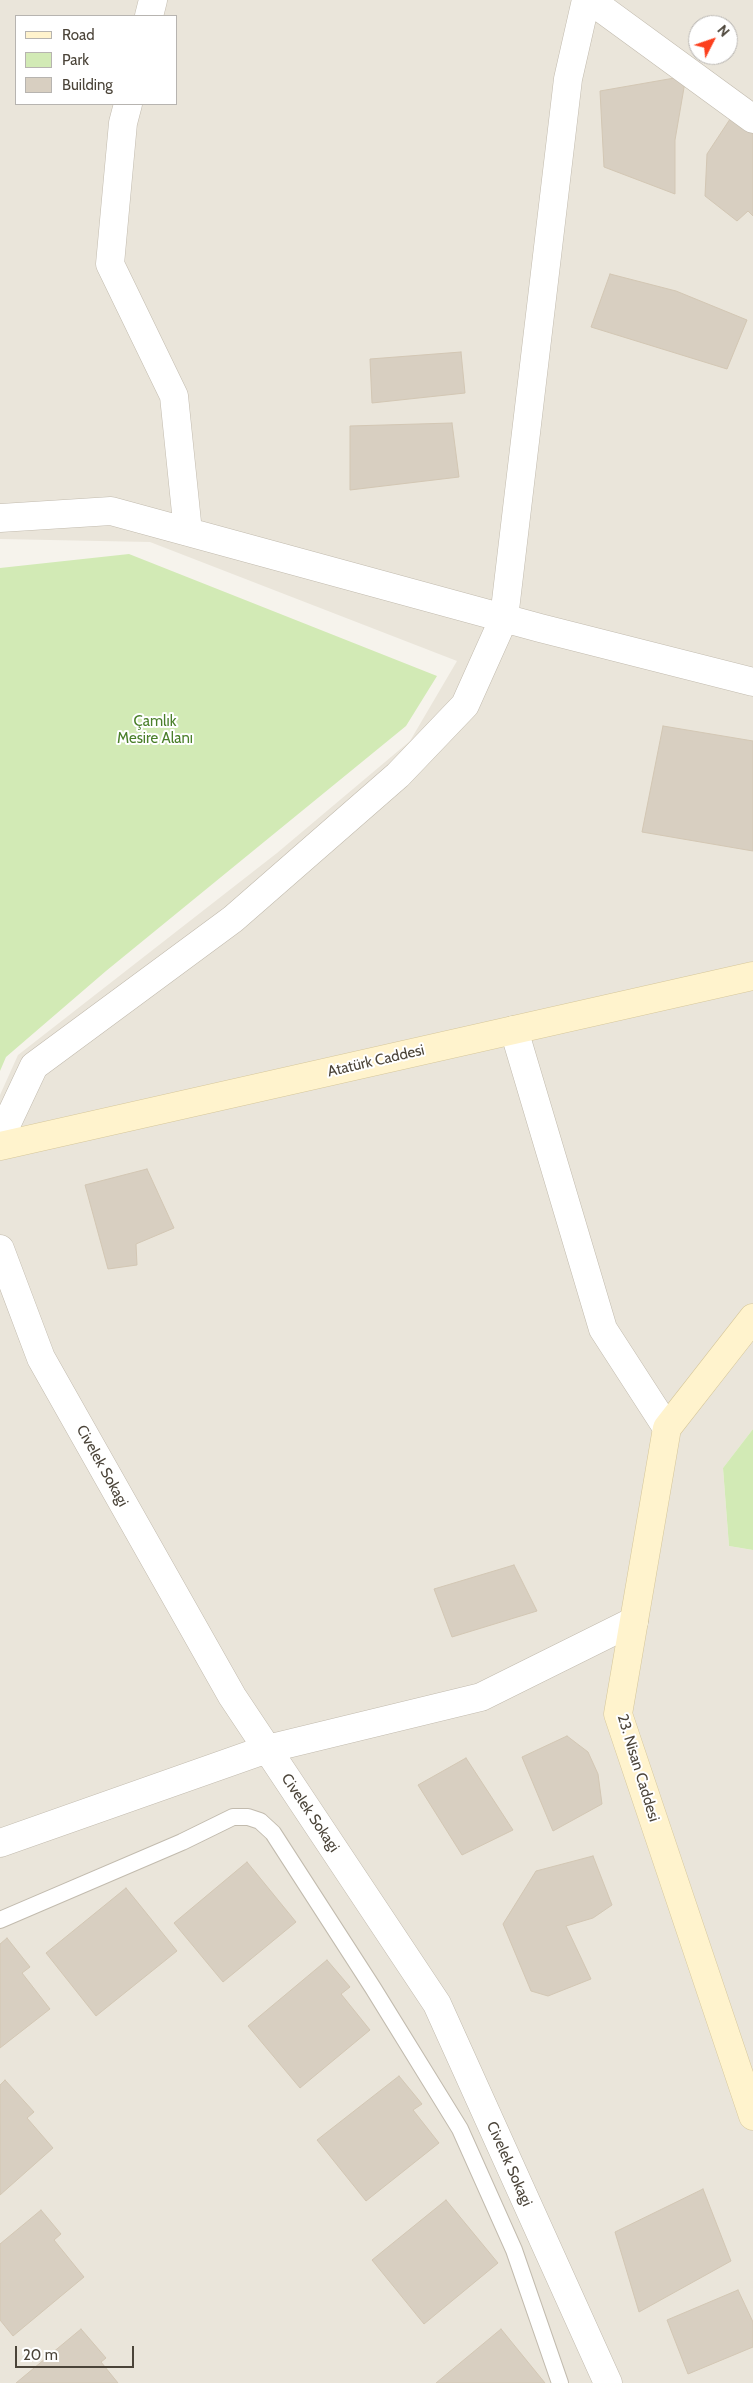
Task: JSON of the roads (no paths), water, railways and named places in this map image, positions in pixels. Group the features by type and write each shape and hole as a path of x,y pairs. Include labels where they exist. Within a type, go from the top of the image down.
{"street":[{"path":"149,15 152,0"},
{"path":"0,1138 34,1066 233,919 398,775 465,705 504,618 568,79 586,0"},
{"path":"590,0 753,119"},
{"path":"128,105 123,123 110,264 174,396 188,532"},
{"path":"0,518 111,511 504,618 753,682"},
{"name":"Atatürk Caddesi","path":"0,1146 753,976"},
{"path":"514,1030 603,1329 667,1428"},
{"name":"Civelek Sokagi","path":"0,1249 41,1358 232,1696 437,2004 608,2383"},
{"name":"23. Nisan Caddesi","path":"753,1318 667,1428 618,1714 753,2116"},
{"path":"0,1843 268,1749 482,1697 634,1621"}],"lane":[{"path":"0,1920 182,1842 233,1817 248,1817 260,1821 273,1833 373,1988 460,2129 514,2250 560,2383"}],"park label":[{"name":"Çamlık Mesire Alanı","path":"155,730"}]}
